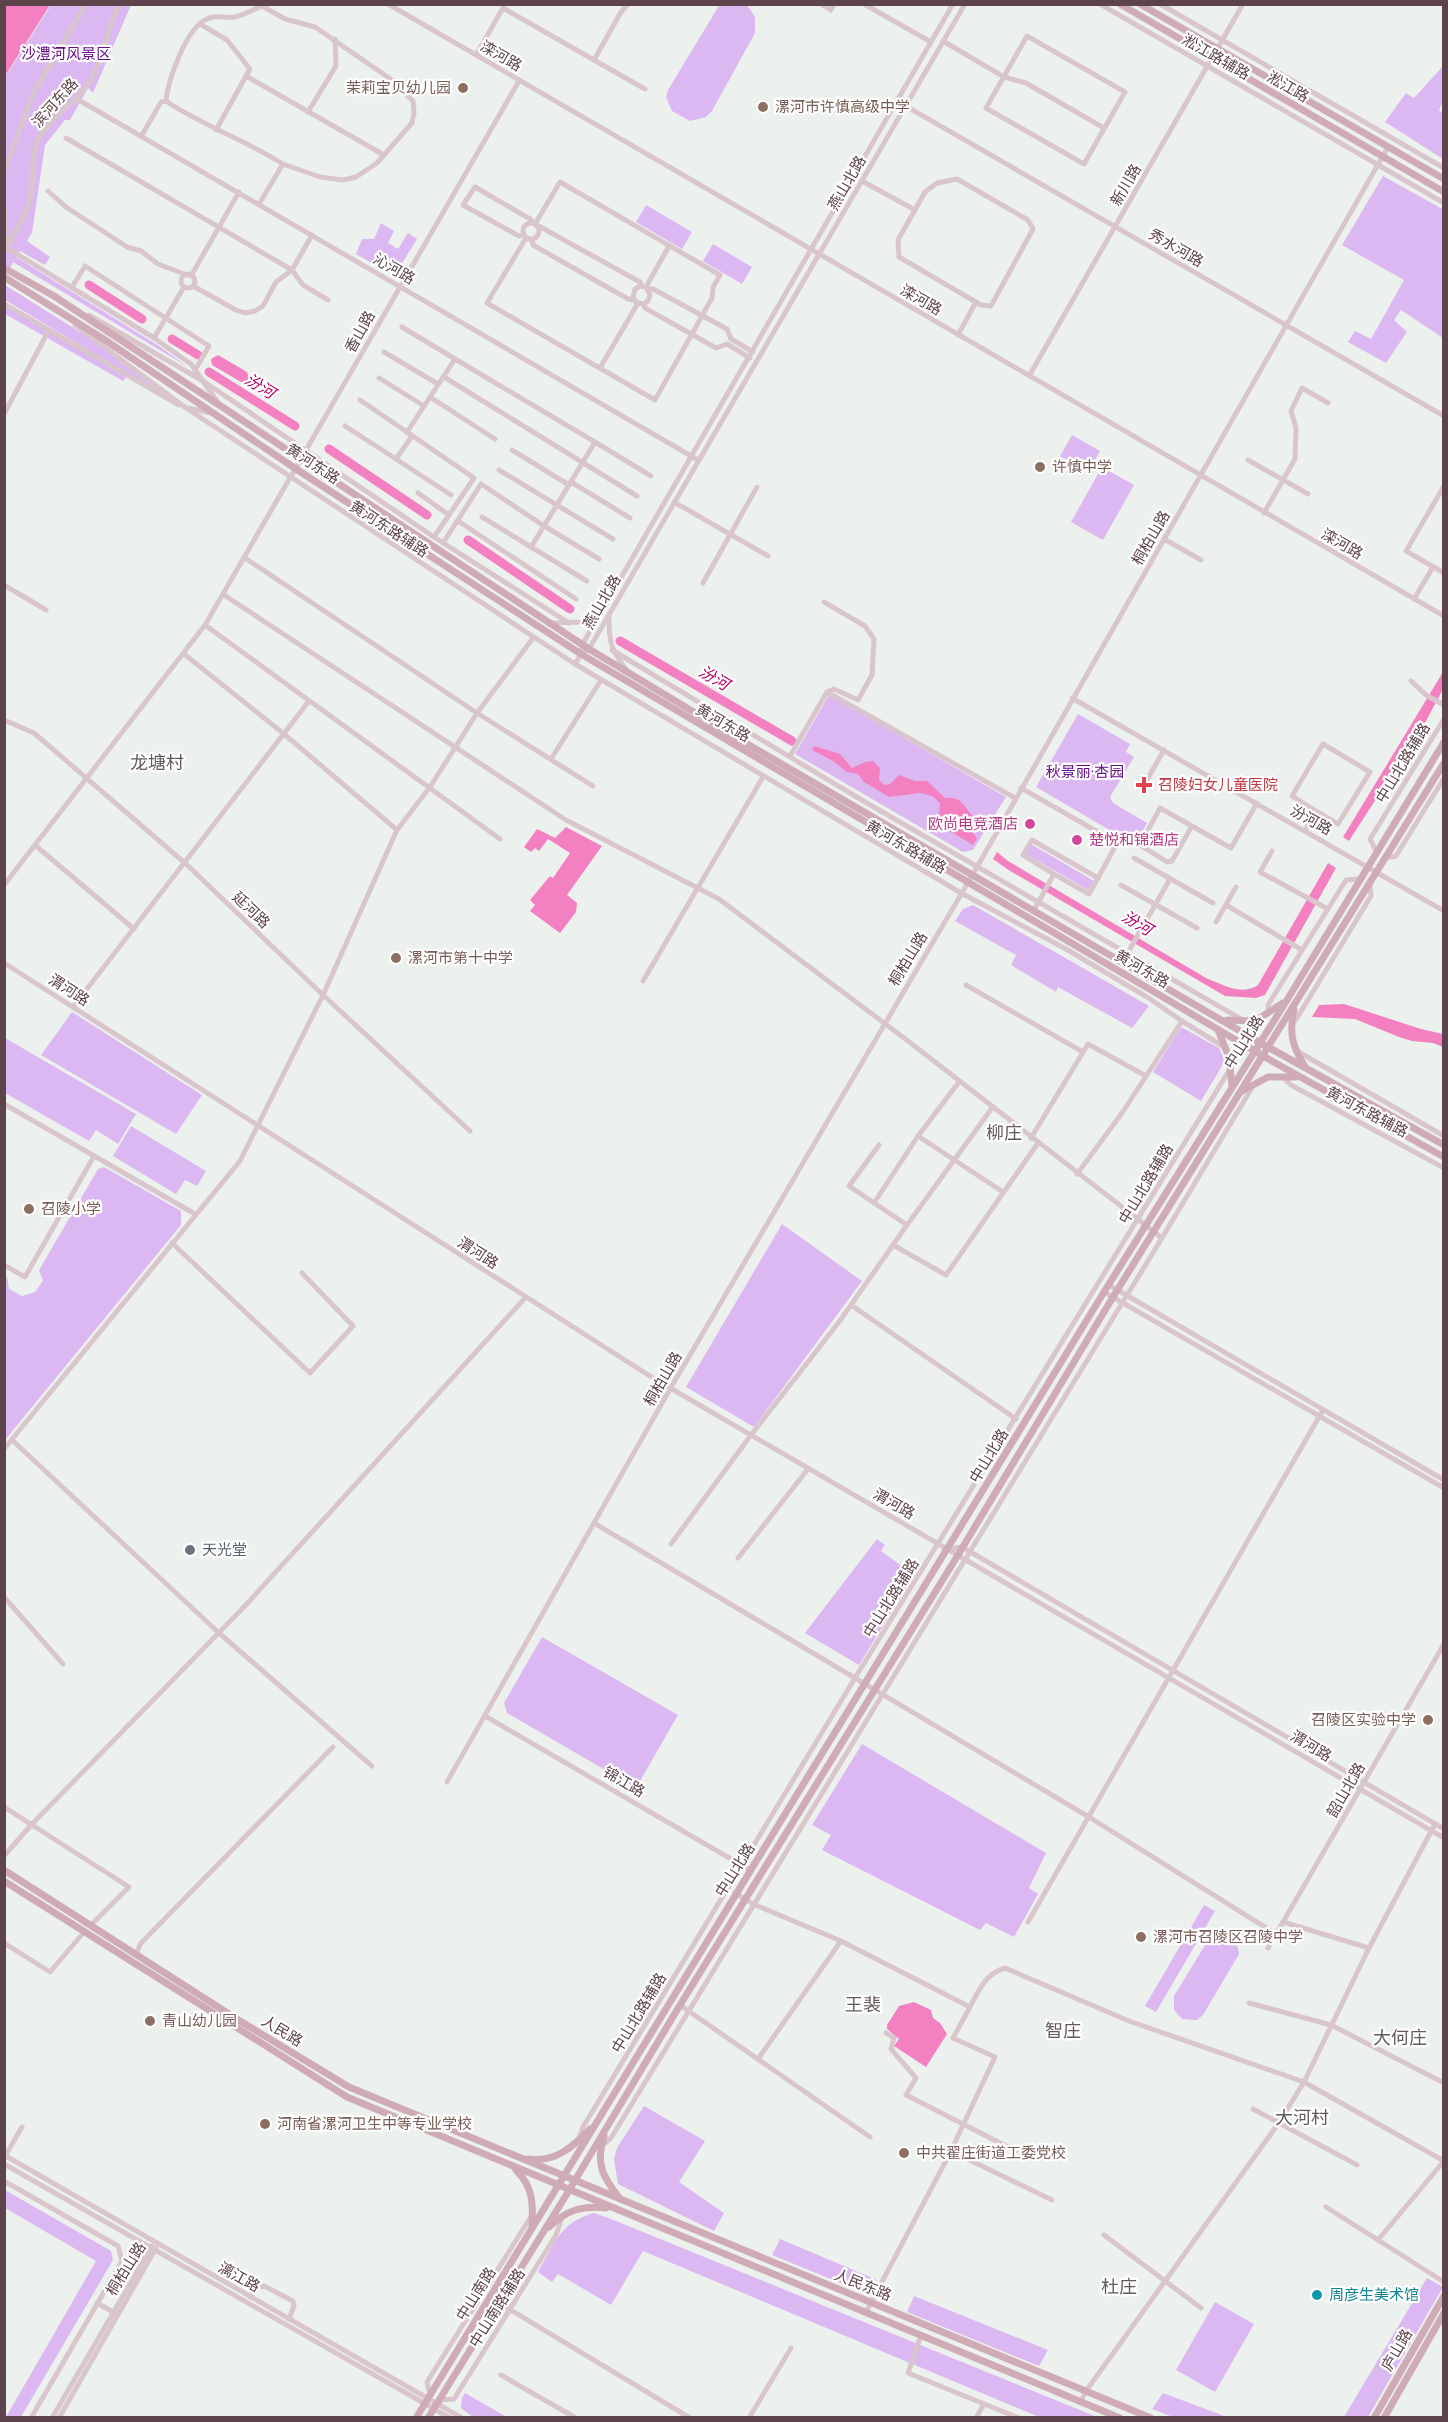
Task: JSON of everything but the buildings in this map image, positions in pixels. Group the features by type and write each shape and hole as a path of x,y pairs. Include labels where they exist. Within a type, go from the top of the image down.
{"main road":[{"name":"淞江路","path":"1120,4 1443,192"},
{"name":"淞江路","path":"1140,4 1443,179"},
{"name":"黄河东路","path":"4,268 54,296 219,405 304,455 585,647 1269,1048 1443,1145"},
{"name":"黄河东路","path":"7,279 581,654 1254,1051 1443,1157"},
{"name":"中山北路","path":"560,2185 750,1870 1107,1288 1287,1000 1443,741"},
{"name":"中山北路","path":"570,2190 680,2005 874,1689 961,1557 962,1547 1115,1293 1378,872 1443,763"},
{"path":"1224,1020 1255,1021 1287,1000"},
{"path":"1295,1004 1291,1040 1305,1067"},
{"path":"1217,1028 1227,1049 1232,1087"},
{"path":"1240,1092 1268,1077 1300,1077"},
{"name":"人民路","path":"4,1870 349,2087 565,2177"},
{"name":"人民路","path":"4,1881 347,2097 560,2185"},
{"path":"517,2157 545,2159 558,2156 578,2142 600,2118"},
{"path":"608,2125 600,2147 600,2167 604,2179 622,2201"},
{"path":"512,2166 530,2187 533,2199 532,2230"},
{"name":"人民东路","path":"565,2177 1151,2418"},
{"name":"人民东路","path":"560,2185 1120,2418"},
{"name":"中山南路","path":"416,2417 487,2296 560,2185"},
{"name":"中山南路","path":"428,2418 570,2190"},
{"path":"541,2235 564,2214 577,2208 590,2205 617,2209"},
{"path":"487,2296 499,2303"},
{"name":"庐山路","path":"1374,2418 1443,2296"},
{"name":"庐山路","path":"1384,2418 1443,2313"}],"street":[{"path":"4,172 33,94 86,4"},
{"name":"滨河东路","path":"6,250 20,227 28,204 32,186 34,151 38,139 77,99 90,81 98,65 119,4"},
{"name":"滦河路","path":"388,4 1200,477 1443,615"},
{"path":"594,60 621,12 628,4"},
{"path":"821,4 831,10 834,4"},
{"path":"864,4 931,42"},
{"name":"燕山北路","path":"581,654 602,612 691,456 750,358 953,4"},
{"name":"燕山北路","path":"585,647 609,616 965,4"},
{"name":"淞江路辅路","path":"1100,4 1443,203"},
{"name":"淞江路辅路","path":"1160,4 1443,168"},
{"name":"新川路","path":"1029,376 1243,4"},
{"path":"142,135 161,102 166,101 216,130 257,147 283,164 320,177 343,180 356,177 384,155 412,123 414,113 413,100 392,80 376,71 335,39 315,27 285,19 262,6 233,18 215,16 205,19 185,45 174,67 166,101"},
{"path":"476,55 500,6 645,89"},
{"path":"200,24 227,40 250,69 216,130"},
{"path":"1027,36 1125,92 1084,164 986,108 1004,76 1027,36"},
{"path":"308,112 336,66 335,39"},
{"path":"944,41 1004,76 1026,83 1104,128"},
{"path":"246,76 384,155"},
{"name":"香山路","path":"4,885 205,625 519,81"},
{"name":"沁河路","path":"77,99 698,460"},
{"name":"秀水河路","path":"897,101 1443,416"},
{"path":"66,138 292,270 303,285 328,300"},
{"name":"桐柏山路","path":"447,1782 670,1389 972,874 1388,147"},
{"path":"259,204 283,164"},
{"path":"957,179 1028,220 1033,229 992,306 976,302 899,257 898,240 925,192 937,183 957,179"},
{"path":"862,181 915,210"},
{"path":"527,238 488,303 655,400 712,298 713,287 720,275 560,182 535,224"},
{"path":"475,187 530,219 538,227 539,234 527,238 519,236 463,205 475,187"},
{"path":"48,191 66,207 127,248 141,251 158,264 189,275 194,282 193,286"},
{"path":"184,287 181,280 189,275 239,192"},
{"path":"4,206 6,250 72,287 154,338 195,370 219,405"},
{"path":"600,368 638,302 650,298 646,288 630,276 535,224 530,223 524,226 527,238 533,245 628,299 638,302 716,348 727,344 750,358"},
{"path":"184,287 193,286 245,313 262,306 276,282 292,270 312,235"},
{"path":"646,288 669,246"},
{"path":"72,287 85,266 209,346 195,370"},
{"path":"154,338 184,287"},
{"path":"638,302 633,291 637,287 653,289 727,329 731,339 753,352"},
{"name":"黄河东路辅路","path":"54,296 203,381 304,455 569,623"},
{"path":"958,335 976,302"},
{"path":"4,304 171,402 214,414"},
{"name":"黄河东路辅路","path":"48,304 186,408 533,638 961,893 1076,955 1147,997 1227,1049"},
{"path":"402,327 651,476"},
{"path":"4,414 49,330"},
{"path":"384,352 438,384"},
{"path":"396,459 424,406 455,359"},
{"path":"444,377 637,496"},
{"path":"379,378 424,406"},
{"path":"1264,513 1295,459 1296,428 1291,411 1302,388 1328,403"},
{"path":"430,397 495,440"},
{"path":"360,400 474,478 434,537"},
{"path":"345,426 451,495"},
{"path":"531,548 596,442"},
{"path":"512,450 630,518"},
{"path":"1248,460 1308,494"},
{"path":"499,470 612,539"},
{"path":"443,543 481,484 599,559"},
{"path":"1443,486 1406,551 1443,573"},
{"path":"703,583 757,487"},
{"path":"418,493 449,515"},
{"path":"674,502 768,556"},
{"path":"482,517 587,581"},
{"path":"458,521 576,599"},
{"path":"1164,539 1202,560"},
{"path":"245,558 477,713 593,786"},
{"path":"1414,599 1433,567"},
{"path":"4,585 46,610"},
{"path":"224,595 566,820 719,899 1162,1238"},
{"path":"790,756 827,692 834,689 858,700 872,675 874,639 865,626 824,602"},
{"path":"546,622 569,623 593,618 602,612"},
{"path":"609,616 609,639 612,651 628,673"},
{"path":"205,625 500,839"},
{"path":"4,1449 240,1161 323,995 397,830 430,787 477,713 533,638"},
{"name":"黄河东路辅路","path":"612,651 1245,1022"},
{"path":"184,654 284,734 397,830"},
{"path":"575,664 581,654"},
{"path":"550,759 601,680"},
{"path":"1411,681 1426,695 1442,704"},
{"path":"827,692 1015,798"},
{"name":"汾河路","path":"1072,698 1443,911"},
{"path":"73,1007 309,701"},
{"name":"中山北路辅路","path":"1376,851 1370,839 1443,719"},
{"name":"延河路","path":"4,720 34,733 185,863 470,1131"},
{"path":"1323,744 1370,772 1338,824 1316,811 1292,796 1323,744"},
{"path":"1144,785 1164,750"},
{"path":"643,981 763,777"},
{"path":"1386,858 1396,856 1443,778"},
{"path":"1021,788 1117,843 1098,878 1089,894 1023,855 1032,840 1098,878"},
{"path":"1192,826 1172,861 1167,862 1140,844 1160,808 1192,826 1231,848 1257,803"},
{"path":"1305,831 1316,811"},
{"path":"35,845 134,929"},
{"path":"1272,850 1260,872 1328,909"},
{"path":"1134,858 1213,903"},
{"path":"1034,910 1054,874"},
{"path":"1123,961 1170,879"},
{"path":"1268,1014 1268,1005 1346,880 1359,879"},
{"path":"1291,1024 1297,1018 1371,896 1370,884"},
{"path":"1121,885 1197,928"},
{"path":"1216,921 1236,887"},
{"path":"1226,905 1302,950"},
{"name":"渭河路","path":"4,963 670,1389 1052,1610 1270,1727 1441,1826"},
{"path":"966,985 1083,1052"},
{"path":"1077,1174 1122,1113 1182,1021"},
{"path":"1031,1138 1088,1044 1146,1076"},
{"name":"黄河东路辅路","path":"1295,1050 1443,1136"},
{"name":"中山北路辅路","path":"578,2142 583,2127 855,1678 1230,1069"},
{"name":"黄河东路辅路","path":"1281,1076 1357,1122 1443,1168"},
{"path":"874,1203 918,1136 959,1082"},
{"path":"600,2147 611,2138 882,1694 961,1557 969,1552 1255,1083"},
{"path":"4,1104 195,1214"},
{"path":"671,1544 851,1305 992,1108"},
{"path":"918,1136 1003,1192"},
{"path":"892,1245 946,1275 1038,1143"},
{"path":"879,1145 849,1186 907,1225"},
{"path":"4,1265 25,1277 94,1156"},
{"path":"172,1243 310,1373 353,1326 302,1273"},
{"path":"1107,1288 1123,1302 1443,1480"},
{"path":"1115,1293 1127,1295 1443,1488"},
{"path":"4,1856 32,1824 219,1633 525,1298"},
{"path":"851,1305 1016,1419"},
{"path":"1028,1922 1322,1413"},
{"path":"12,1440 219,1633 372,1766"},
{"path":"738,1558 808,1469"},
{"path":"594,1523 1089,1817 1276,1934"},
{"path":"948,1549 962,1547"},
{"name":"渭河路","path":"962,1547 1443,1838"},
{"path":"4,1597 63,1664"},
{"path":"1052,1610 1056,1603"},
{"name":"韶山北路","path":"1268,1948 1443,1644"},
{"name":"锦江路","path":"485,1716 750,1870"},
{"path":"1266,1733 1270,1727"},
{"path":"136,1953 141,1943 333,1747"},
{"path":"4,1807 129,1887 91,1925"},
{"path":"1081,2401 1279,2123 1304,2082 1369,1948 1432,1831 1441,1826"},
{"path":"728,1889 753,1904 842,1941 970,2007"},
{"path":"1283,1922 1369,1948"},
{"path":"4,1943 50,1972 85,1931"},
{"path":"758,2059 842,1941"},
{"path":"866,2312 951,2151 995,2057 953,2038 985,1980 994,1971 1005,1968 1129,2021 1304,2082 1443,2161 1378,2240"},
{"path":"1249,2003 1331,2025 1443,2083"},
{"path":"680,2005 870,2138"},
{"path":"886,2033 894,2038 891,2049 916,2078 906,2095 1016,2151"},
{"path":"1253,2109 1358,2165"},
{"path":"5,2155 22,2127"},
{"path":"951,2151 1052,2200"},
{"name":"漓江路","path":"5,2155 156,2244 462,2418"},
{"name":"漓江路","path":"4,2164 153,2250 428,2398"},
{"path":"4,2181 118,2246 122,2261 31,2418"},
{"path":"1326,2207 1443,2282"},
{"path":"74,2221 81,2208"},
{"name":"中山南路辅路","path":"487,2296 532,2214"},
{"name":"中山南路辅路","path":"437,2404 454,2399 556,2235 564,2214"},
{"path":"1104,2235 1167,2280 1201,2308"},
{"name":"桐柏山路","path":"59,2418 156,2244"},
{"name":"桐柏山路","path":"52,2418 113,2312 153,2250"},
{"path":"250,2297 257,2288 264,2286 273,2289 293,2301 294,2306 289,2319"},
{"path":"97,2303 113,2312"},
{"path":"499,2303 690,2418"},
{"path":"921,2335 908,2373 1018,2418"},
{"path":"749,2418 791,2348"},
{"path":"501,2375 576,2418"},
{"name":"漓江路","path":"437,2404 450,2418"},
{"path":"976,2418 984,2404"}],"green space":[{"path":"720,4 747,5 755,17 755,33 712,111 706,117 690,121 672,111 666,97"},
{"name":"沙澧河风景区","path":"51,5 131,5 93,93 88,88 70,120 65,120 45,145 32,233 27,241 50,257 45,265 20,251 16,257 159,346 188,367 13,262 5,279 5,77"},
{"path":"1443,66 1443,101 1439,110 1443,114 1443,159 1385,122 1406,93 1414,98"},
{"path":"1383,176 1444,210 1443,338 1401,310 1394,320 1407,332 1386,363 1348,342 1355,331 1371,339 1404,280 1342,245"},
{"path":"646,205 692,232 682,249 636,222"},
{"path":"381,223 394,231 388,243 398,249 408,233 417,239 396,273 389,273 356,254 362,239 374,239"},
{"path":"713,244 752,267 742,284 703,261"},
{"path":"5,285 96,342 167,397 5,300"},
{"path":"5,306 126,377 123,381 5,314"},
{"path":"1072,435 1100,451 1088,472 1060,456"},
{"path":"1102,467 1134,485 1103,540 1071,522"},
{"path":"829,695 1006,797 973,850 963,852 795,754"},
{"name":"秋景丽·杏园","path":"1078,714 1130,744 1126,752 1134,757 1110,797 1113,803 1147,823 1135,845 1036,787"},
{"path":"1031,844 1094,881 1088,890 1026,854"},
{"path":"973,905 1149,1006 1132,1028 1058,987 1056,992 1011,965 1016,955 955,921 963,909"},
{"path":"72,1012 202,1095 176,1134 41,1055"},
{"path":"1181,1027 1219,1048 1225,1061 1201,1101 1153,1072"},
{"path":"5,1038 136,1114 118,1144 96,1130 89,1141 5,1093"},
{"path":"131,1126 206,1171 197,1186 185,1180 176,1194 113,1156"},
{"path":"104,1167 181,1211 181,1225 5,1440 5,1276 9,1289 22,1296 35,1292 43,1281 39,1270 98,1169"},
{"path":"782,1224 862,1281 754,1427 686,1387"},
{"path":"877,1539 885,1545 881,1551 914,1575 859,1665 805,1633"},
{"path":"542,1637 678,1715 636,1788 507,1713 504,1703"},
{"path":"862,1744 1046,1853 1029,1888 1038,1894 1014,1937 986,1923 980,1930 822,1850 831,1835 812,1825"},
{"path":"1204,1905 1215,1911 1156,2012 1145,2006"},
{"path":"1217,1934 1233,1939 1239,1954 1203,2015 1197,2020 1182,2019 1174,2010 1174,1996 1210,1937"},
{"path":"644,2106 705,2141 679,2182 724,2213 714,2231 618,2184 614,2159 617,2148"},
{"path":"5,2190 111,2251 113,2260 21,2417 6,2417 96,2261 5,2208"},
{"path":"594,2213 1097,2417 1039,2417 643,2251 611,2305 558,2274 552,2282 538,2272 559,2235 573,2222"},
{"path":"780,2239 877,2280 865,2293 772,2255"},
{"path":"1427,2278 1443,2287 1368,2417 1344,2417"},
{"path":"914,2296 1048,2350 1039,2366 907,2312"},
{"path":"1215,2302 1254,2324 1215,2392 1176,2370"},
{"path":"465,2393 507,2417 473,2417 461,2408"},
{"path":"1163,2393 1227,2417 1173,2417 1152,2409"}],"shaded area":[{"path":"4,5 50,5 5,76"},
{"path":"218,355 247,372 249,377 247,381 241,382 212,365 211,359"},
{"path":"1443,672 1443,689 1426,721 1349,841 1343,837"},
{"path":"814,746 840,754 852,768 873,761 880,768 879,780 884,785 890,784 899,775 915,781 927,781 945,798 959,800 973,816 971,831 977,838 973,845 943,827 939,816 940,803 932,796 920,793 889,797 864,782 858,774 847,772 833,761 812,750"},
{"path":"566,827 602,846 567,895 577,903 576,912 560,933 530,911 535,905 530,900 550,876 553,878 570,853 548,839 539,851 535,848 531,852 524,847 537,829 555,838"},
{"path":"997,852 1008,861 1206,978 1245,990 1258,985 1328,863 1336,868 1265,995 1256,998 1225,996 1007,869 993,859"},
{"path":"1344,1004 1443,1034 1443,1047 1399,1037 1355,1019 1312,1017 1319,1005"},
{"path":"914,2002 931,2010 933,2018 940,2023 947,2034 926,2067 894,2046 899,2039 887,2029 887,2025 899,2006"}],"waterway":[{"name":"汾河","path":"89,285 142,319"},
{"name":"汾河","path":"172,339 198,355"},
{"name":"汾河","path":"209,372 295,426"},
{"name":"汾河","path":"329,449 427,515"},
{"name":"汾河","path":"468,540 570,609"},
{"name":"汾河","path":"620,641 792,741"}],"place":[{"name":"茉莉宝贝幼儿园","path":"463,88"},
{"name":"漯河市许慎高级中学","path":"763,107"},
{"name":"许慎中学","path":"1040,467"},
{"name":"召陵妇女儿童医院","path":"1144,785"},
{"name":"欧尚电竞酒店","path":"1030,824"},
{"name":"楚悦和锦酒店","path":"1077,840"},
{"name":"漯河市第十中学","path":"396,958"},
{"name":"召陵小学","path":"29,1209"},
{"name":"天光堂","path":"190,1550"},
{"name":"召陵区实验中学","path":"1428,1720"},
{"name":"漯河市召陵区召陵中学","path":"1141,1937"},
{"name":"青山幼儿园","path":"150,2021"},
{"name":"河南省漯河卫生中等专业学校","path":"265,2124"},
{"name":"中共翟庄街道工委党校","path":"904,2153"},
{"name":"周彦生美术馆","path":"1317,2295"}],"district":[{"name":"龙塘村","path":"157,762"},
{"name":"柳庄","path":"1004,1132"},
{"name":"王裴","path":"863,2004"},
{"name":"智庄","path":"1063,2030"},
{"name":"大何庄","path":"1400,2037"},
{"name":"大河村","path":"1302,2117"},
{"name":"杜庄","path":"1119,2286"}]}
